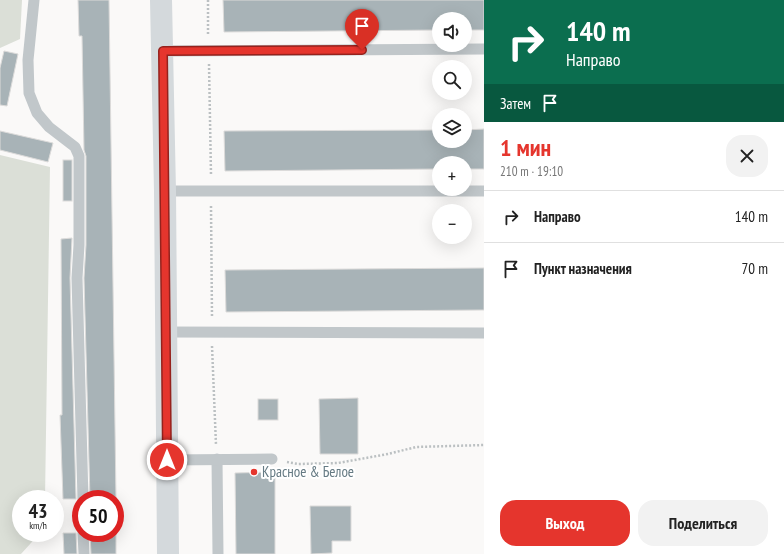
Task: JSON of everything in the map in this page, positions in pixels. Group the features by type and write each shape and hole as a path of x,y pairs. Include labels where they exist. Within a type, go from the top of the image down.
{"main road":[{"path":"162,0 168,554"}],"lane":[{"path":"34,0 28,60 29,93 37,113 49,127 75,147 79,156 79,245 77,278 83,490"},
{"path":"163,51 484,49"},
{"path":"165,191 484,191"},
{"path":"166,332 484,333"},
{"path":"217,459 218,554"},
{"path":"167,460 272,459"},
{"path":"84,542 84,554"}],"path":[{"path":"208,0 212,332 217,459"},
{"path":"272,459 298,464 338,463 388,454 416,447 484,445"}],"shaded area":[{"path":"0,0 22,0 20,39 0,48"},
{"path":"0,155 50,167 45,490 12,490 12,542 32,542 21,554 0,554"}],"building":[{"path":"78,0 109,0 116,490 90,490 84,278 86,245 86,156 84,150 82,36 79,36"},
{"path":"223,0 484,0 484,30 472,30 472,12 432,12 432,30 224,32"},
{"path":"4,51 18,54 7,106 0,105 0,68"},
{"path":"484,129 484,169 472,169 472,156 432,156 432,169 225,171 224,131 432,130 432,148 472,148 472,130"},
{"path":"0,131 53,143 48,162 0,150"},
{"path":"63,160 72,160 72,201 63,201"},
{"path":"72,238 70,278 76,490 72,490 72,499 64,499 64,490 63,490 60,415 62,415 61,239"},
{"path":"484,268 484,310 226,312 225,270"},
{"path":"358,398 358,454 320,454 319,399"},
{"path":"258,399 278,399 278,420 258,420"},
{"path":"275,472 275,554 236,554 235,473"},
{"path":"310,506 351,506 351,541 332,541 332,553 311,554"},
{"path":"64,533 72,533 72,542 76,542 77,554 64,554"},
{"path":"90,542 116,542 116,554 91,554"}],"place":[{"name":"Красное & Белое","path":"254,472"}],"route":[{"path":"167,460 163,51 362,50"}]}
